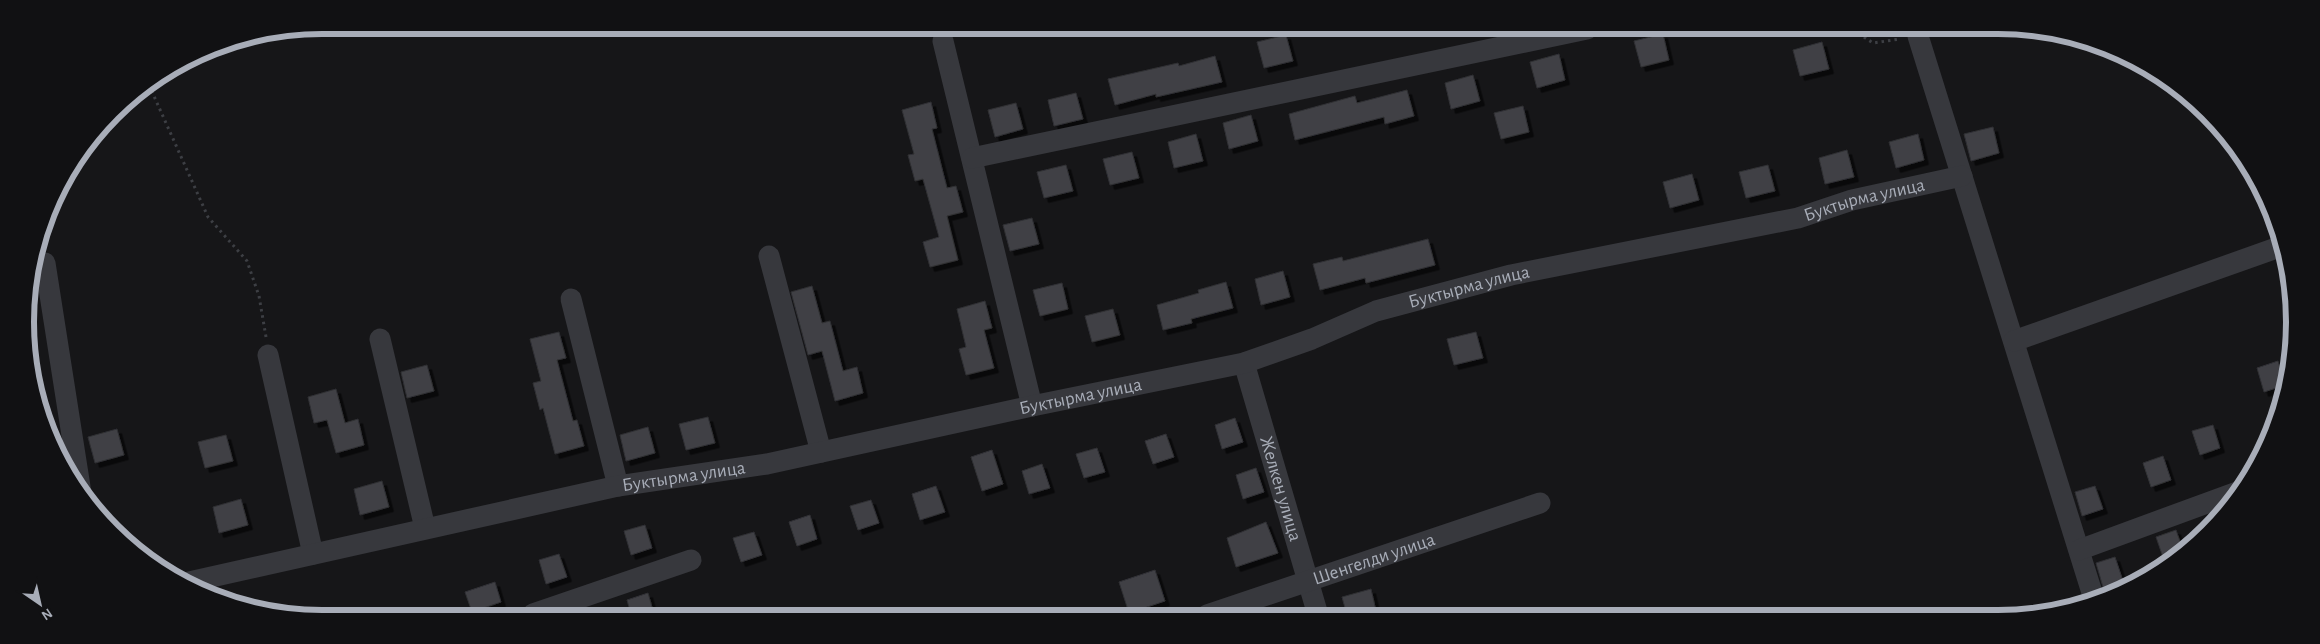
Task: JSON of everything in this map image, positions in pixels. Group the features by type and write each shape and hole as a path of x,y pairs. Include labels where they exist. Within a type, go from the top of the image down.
{"street":[{"path":"972,158 1563,34"},
{"path":"1918,36 2093,594"},
{"path":"943,41 1032,406"},
{"name":"Буктырма улица","path":"195,581 618,486 767,464 1032,406 1244,363 1312,338 1376,311 1511,275 1798,218 1852,200 1962,176"},
{"path":"2014,340 2276,248"},
{"path":"769,256 821,452"},
{"path":"44,264 78,476"},
{"path":"570,299 618,486"},
{"path":"380,339 425,528"},
{"path":"268,355 313,554"},
{"name":"Желкен улица","path":"1244,363 1317,610"},
{"path":"2079,550 2228,495"},
{"name":"Шенгелди улица","path":"1222,610 1540,503"},
{"path":"545,610 691,560"}],"path":[{"path":"1859,34 1873,43 1918,36"},
{"path":"151,90 208,217 247,261 259,296 268,355"}],"building":[{"path":"1663,34 1669,60 1641,67 1634,41"},
{"path":"1286,35 1293,61 1264,68 1257,42"},
{"path":"1822,42 1829,69 1800,76 1793,50"},
{"path":"1559,54 1565,80 1537,88 1530,62"},
{"path":"1215,56 1222,82 1156,97 1156,94 1115,105 1108,79 1178,63 1179,66"},
{"path":"1473,75 1480,101 1451,109 1445,83"},
{"path":"1407,90 1414,116 1385,124 1384,117 1295,140 1289,114 1355,96 1357,103"},
{"path":"1076,93 1083,119 1054,126 1048,100"},
{"path":"931,102 937,128 932,129 947,188 956,186 963,212 947,216 958,260 930,267 923,242 939,237 923,179 915,181 908,155 914,154 902,110"},
{"path":"1016,103 1023,129 995,137 988,110"},
{"path":"1523,106 1529,132 1501,139 1494,113"},
{"path":"1251,115 1258,141 1229,149 1223,123"},
{"path":"1993,127 1999,153 1971,161 1964,134"},
{"path":"1196,134 1203,161 1174,168 1168,142"},
{"path":"1918,134 1924,160 1896,168 1889,142"},
{"path":"1847,150 1854,177 1825,184 1819,158"},
{"path":"1132,152 1139,178 1110,185 1103,159"},
{"path":"1066,165 1073,191 1044,198 1037,172"},
{"path":"1768,165 1775,191 1746,198 1739,172"},
{"path":"1692,174 1699,200 1670,208 1663,182"},
{"path":"1032,218 1039,244 1010,251 1003,225"},
{"path":"1428,239 1435,265 1366,283 1365,278 1320,290 1313,264 1342,257 1343,261"},
{"path":"1283,271 1290,297 1261,305 1255,279"},
{"path":"1226,282 1233,308 1191,319 1192,323 1163,330 1157,305 1199,293 1198,290"},
{"path":"1062,283 1068,309 1040,316 1033,290"},
{"path":"812,286 822,323 830,321 843,371 857,367 863,393 835,401 822,351 808,355 791,292"},
{"path":"985,301 992,328 984,330 994,368 966,375 959,349 966,347 957,309"},
{"path":"1113,309 1120,335 1092,342 1085,316"},
{"path":"559,332 566,358 557,360 573,421 577,420 584,446 555,454 543,408 540,410 533,383 541,381 530,339"},
{"path":"1476,332 1483,358 1454,365 1447,339"},
{"path":"2278,361 2282,374 2279,387 2264,392 2257,368"},
{"path":"427,365 434,391 407,398 401,372"},
{"path":"336,389 345,423 358,419 364,445 336,453 327,420 314,423 308,397"},
{"path":"708,417 715,443 686,450 679,424"},
{"path":"1235,418 1243,442 1222,449 1215,425"},
{"path":"2213,425 2220,448 2200,455 2192,431"},
{"path":"648,427 655,453 626,461 620,435"},
{"path":"117,429 124,455 95,463 88,437"},
{"path":"1166,434 1174,457 1153,464 1145,441"},
{"path":"226,435 233,461 205,468 198,442"},
{"path":"1097,448 1105,472 1084,478 1076,454"},
{"path":"992,450 1003,484 982,491 971,457"},
{"path":"2163,456 2171,480 2151,487 2143,463"},
{"path":"1042,464 1050,488 1029,494 1022,471"},
{"path":"1256,468 1264,492 1243,499 1236,475"},
{"path":"382,481 389,507 360,515 354,489"},
{"path":"936,486 945,512 920,520 912,494"},
{"path":"2095,486 2103,509 2082,516 2075,492"},
{"path":"241,499 248,525 219,533 213,507"},
{"path":"871,500 879,523 858,530 850,506"},
{"path":"810,515 817,539 797,546 789,522"},
{"path":"1266,522 1278,553 1236,567 1227,538"},
{"path":"645,525 652,548 631,555 624,531"},
{"path":"2176,530 2181,545 2163,558 2156,537"},
{"path":"754,532 762,555 741,562 733,538"},
{"path":"559,554 567,577 546,584 539,560"},
{"path":"2115,557 2123,581 2103,587 2096,563"},
{"path":"1155,570 1165,601 1138,610 1128,610 1119,582"},
{"path":"495,582 501,602 478,610 471,610 465,592"},
{"path":"1371,589 1376,610 1346,610 1342,597"},
{"path":"648,593 653,610 630,610 627,600"}]}
